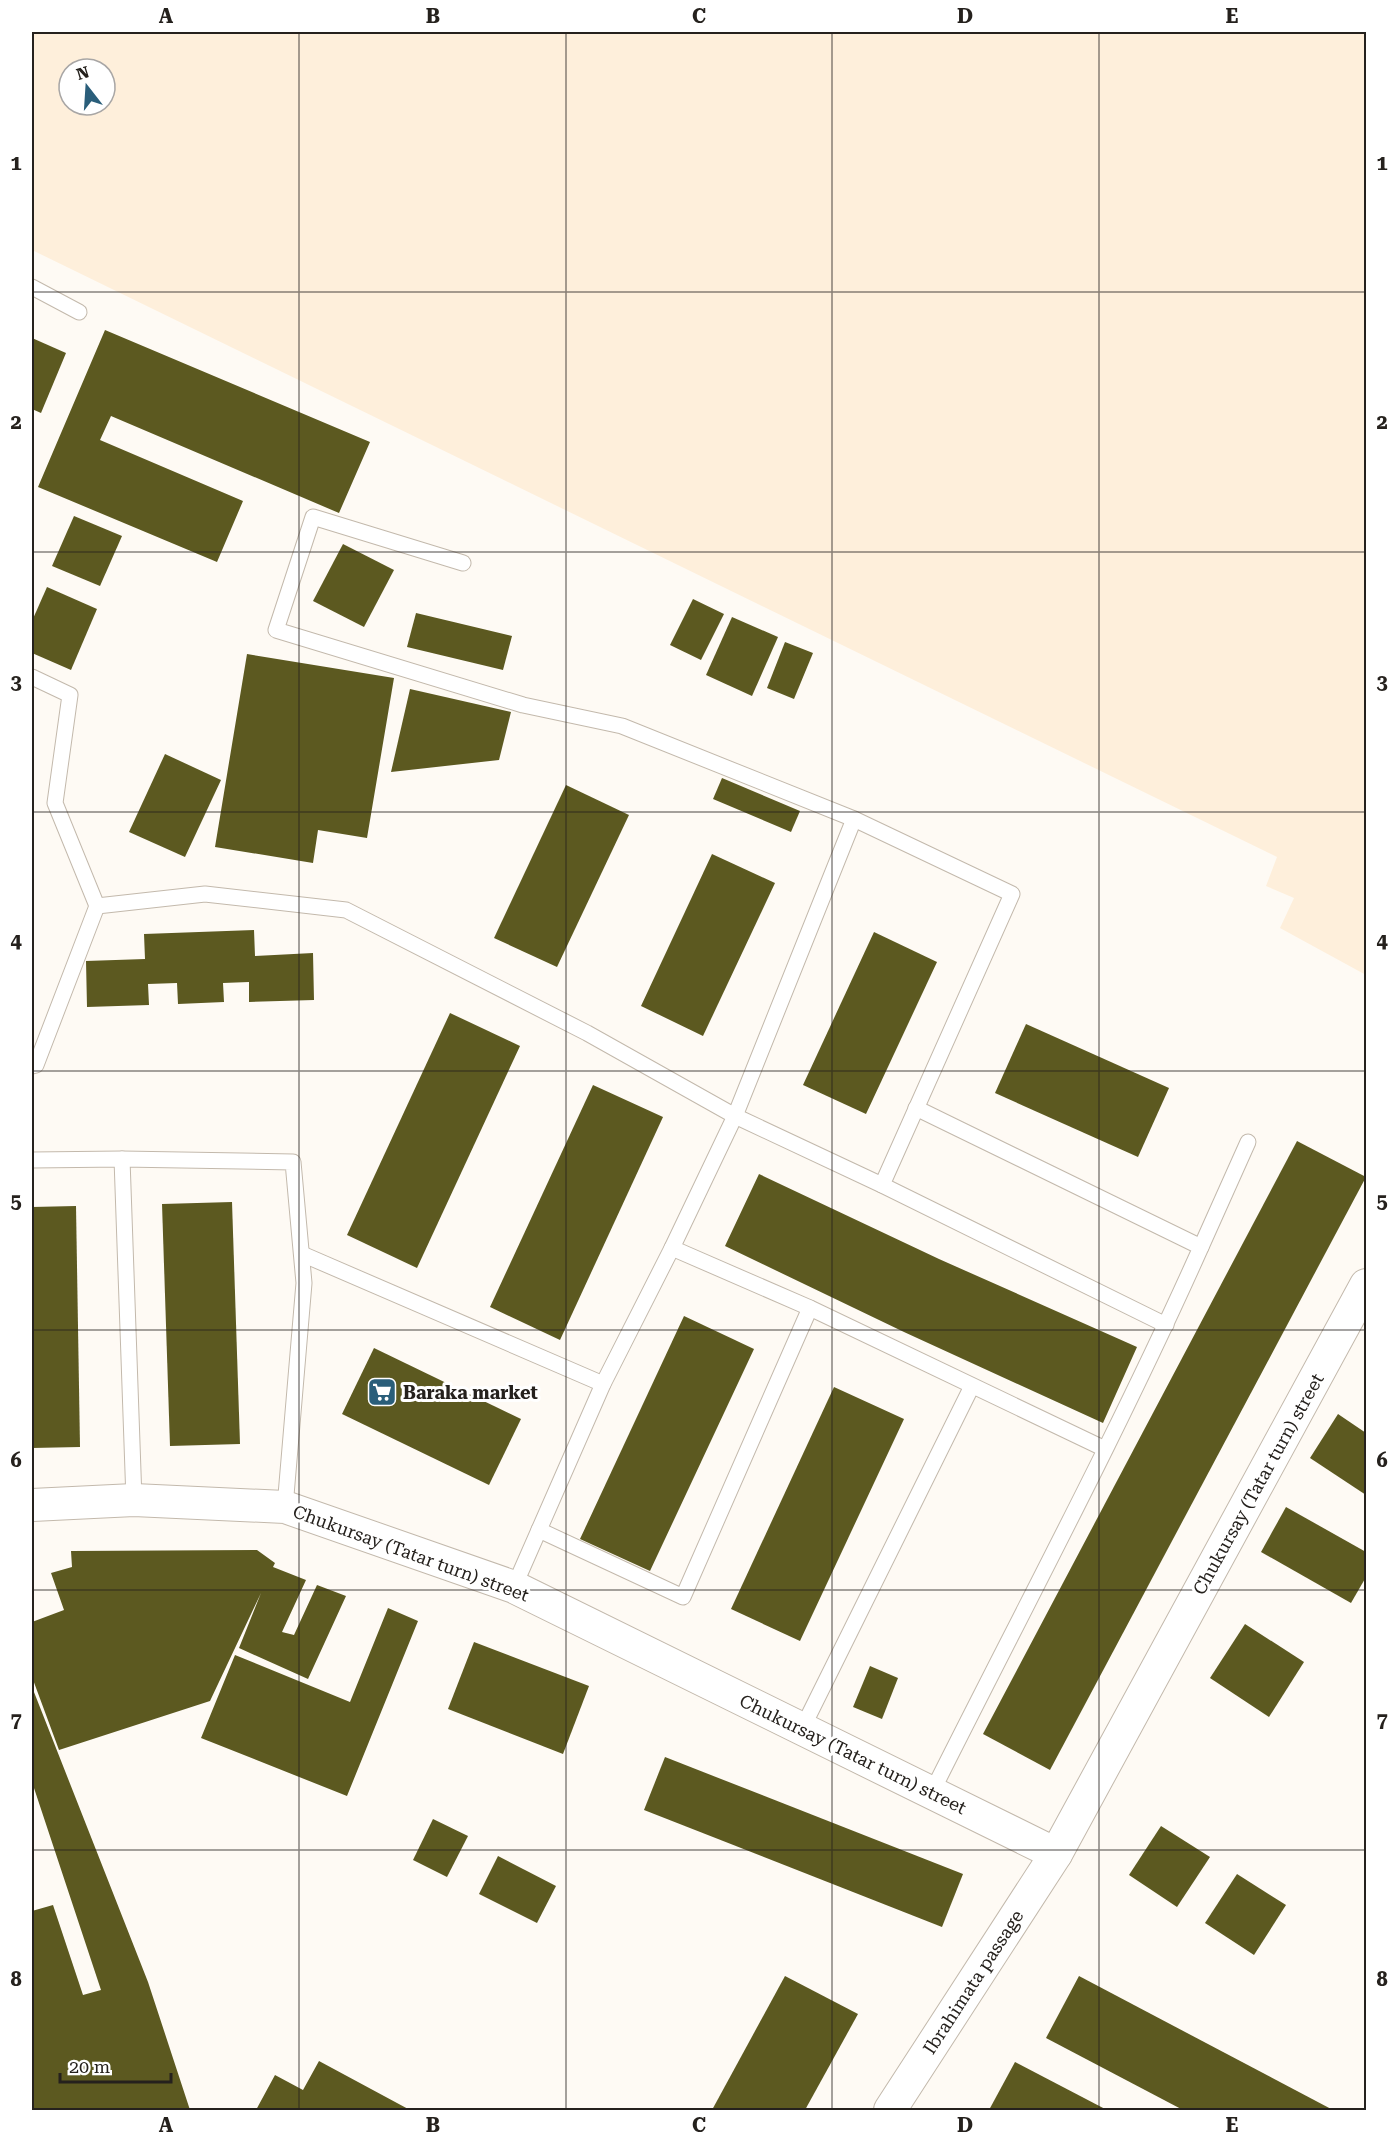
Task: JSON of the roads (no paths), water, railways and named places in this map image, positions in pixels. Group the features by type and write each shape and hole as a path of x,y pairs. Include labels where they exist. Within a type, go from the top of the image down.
{"street":[{"name":"Chukursay (Tatar turn) street","path":"32,1504 134,1500 285,1507 513,1587 1056,1854 1366,1286"},
{"name":"Ibrahimаta passage","path":"890,2110 1056,1854"}],"lane":[{"path":"32,287 79,312"},
{"path":"463,563 313,517 276,630 523,705 622,726 854,819 1012,894 882,1185"},
{"path":"32,677 70,695 55,803 97,906 36,1065 32,1066"},
{"path":"513,1587 603,1384 672,1248 735,1116 854,819"},
{"path":"97,906 205,894 346,910 587,1033 735,1116 882,1185 1166,1325"},
{"path":"916,1108 1201,1247"},
{"path":"931,1794 1166,1325 1248,1143"},
{"path":"122,1159 134,1500"},
{"path":"32,1160 293,1162 304,1283 285,1507"},
{"path":"672,1248 810,1308 1105,1449"},
{"path":"302,1254 603,1384"},
{"path":"539,1530 683,1597 810,1308"},
{"path":"802,1729 972,1386"}],"place":[{"name":"Baraka market","path":"382,1392"}]}
